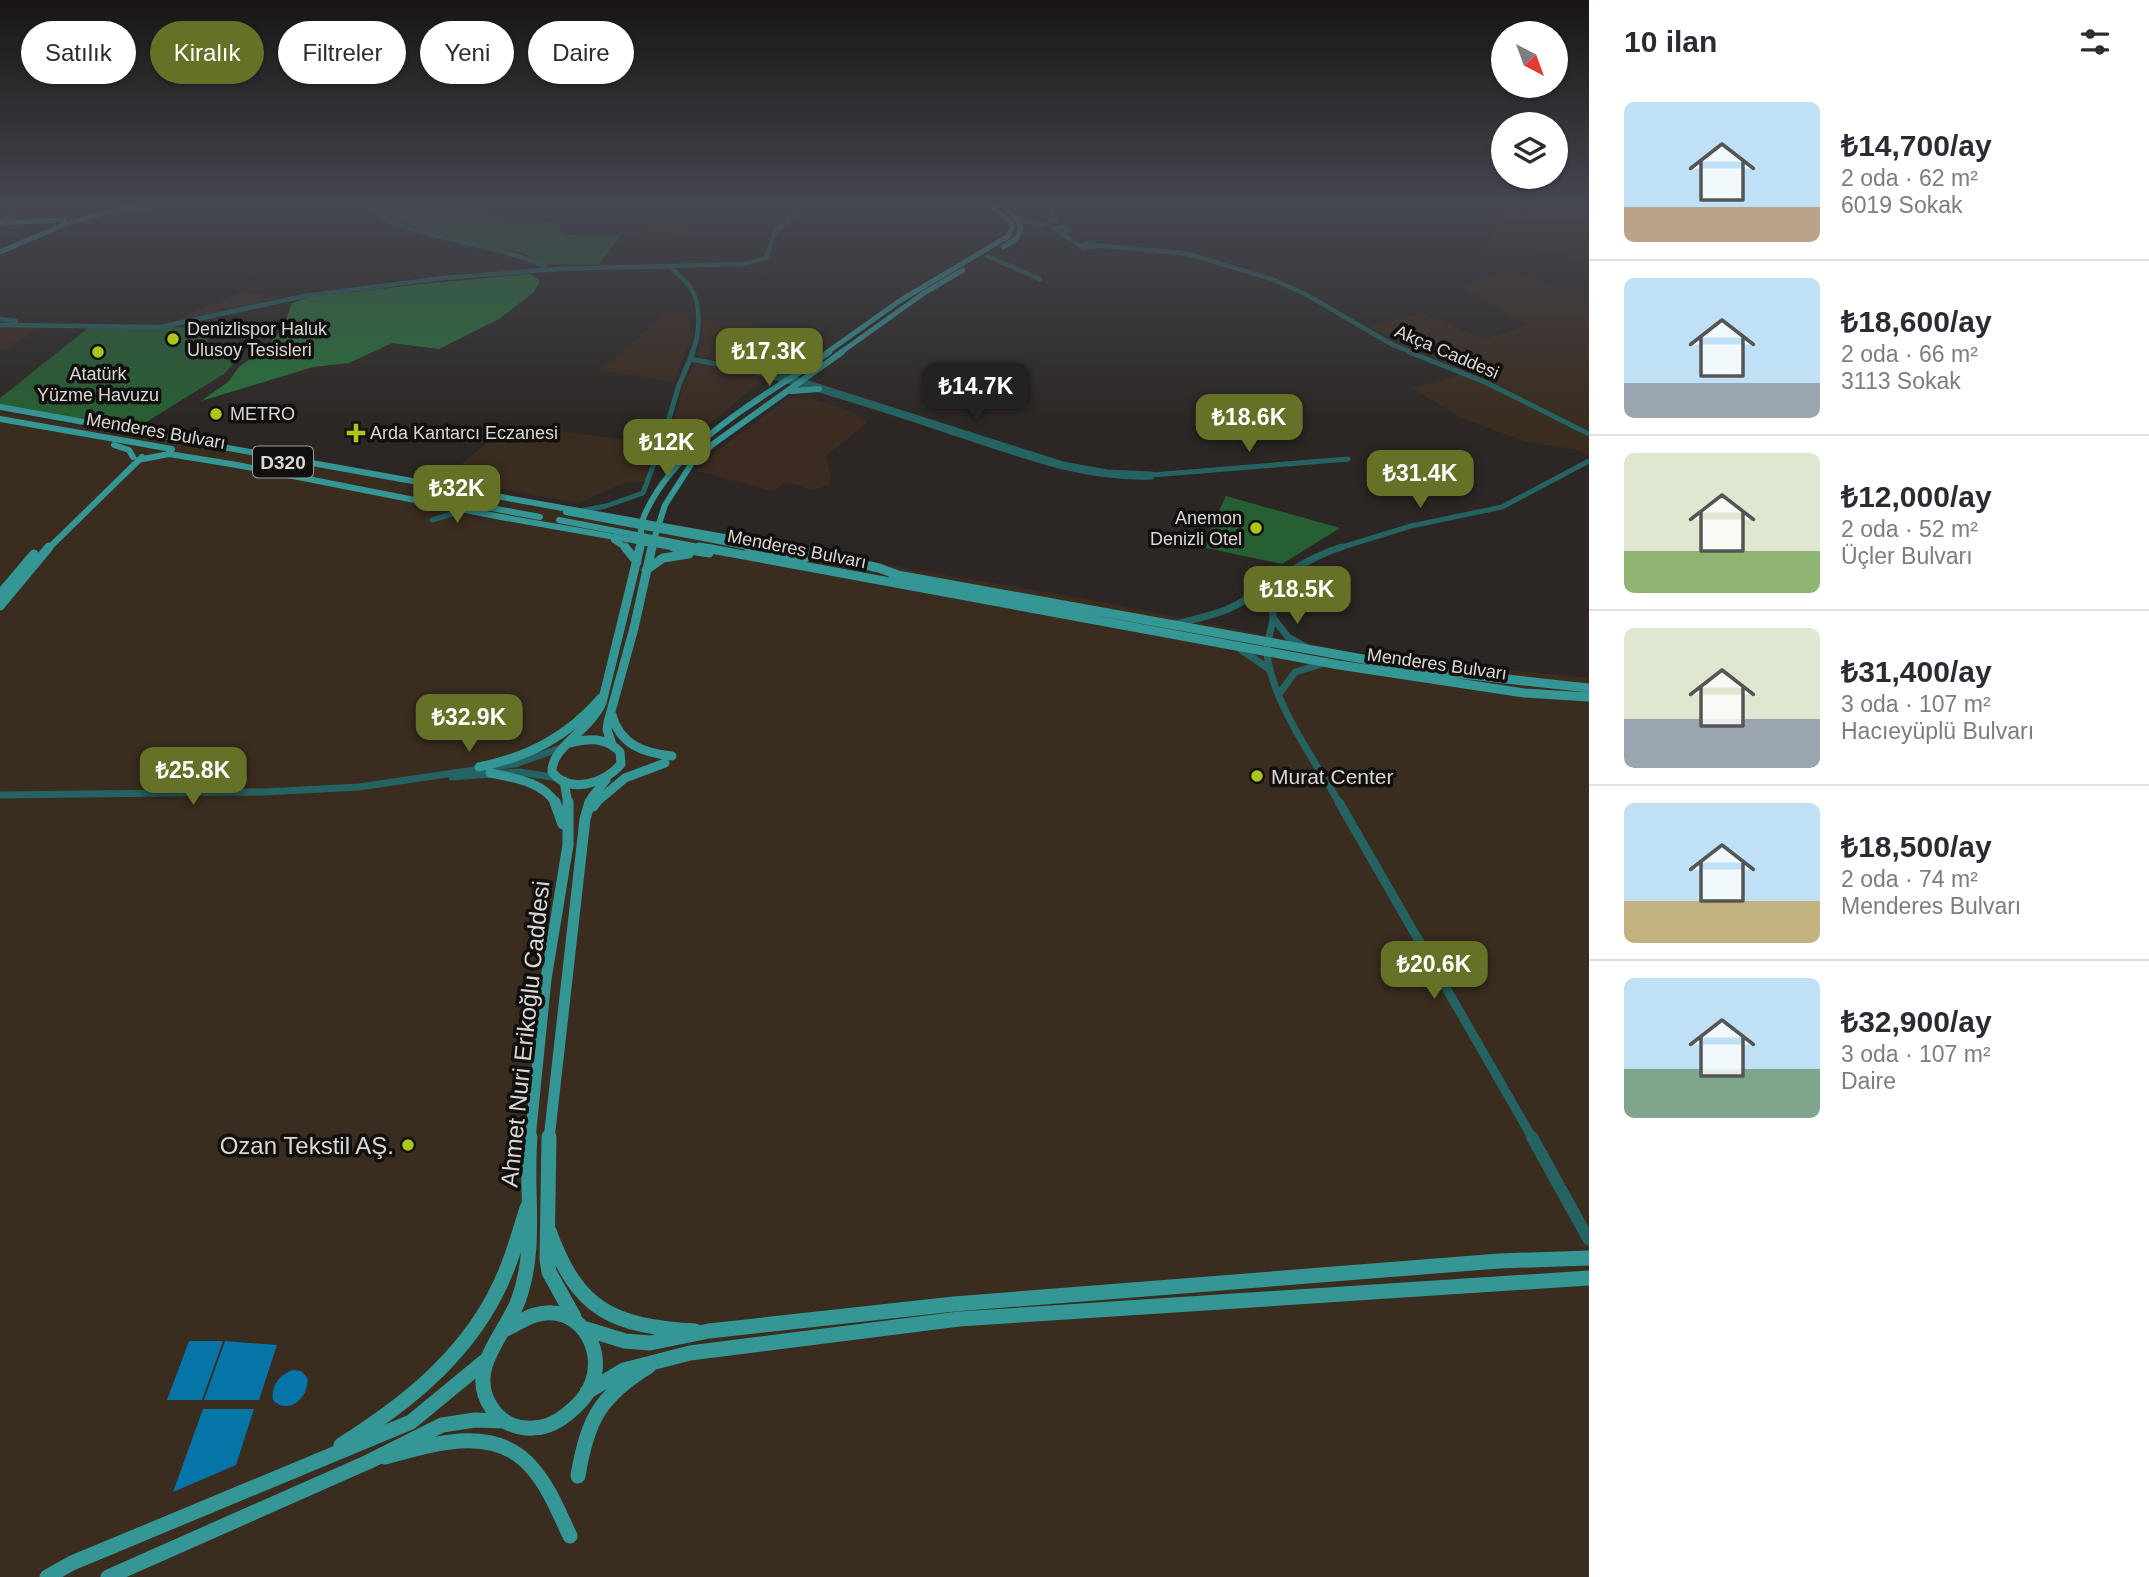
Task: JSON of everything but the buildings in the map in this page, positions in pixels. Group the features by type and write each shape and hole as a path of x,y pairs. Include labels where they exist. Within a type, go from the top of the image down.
{"main road":[{"path":"939,277 912,292 795,381 710,437 681,461 651,503 642,521 637,562 605,692 595,720 552,761 554,774 562,780 585,785 608,779 618,770 622,758 612,744 607,730 611,708 635,626 656,523 672,489 696,459 795,381 819,368 923,293 952,277"},
{"path":"819,368 813,374 813,380 822,388"},
{"path":"777,397 802,388 822,388"},
{"path":"0,410 691,529 846,560 898,575"},
{"name":"Menderes Bulvarı","path":"0,410 1174,625 1331,664 1450,683 1589,698"},
{"name":"Menderes Bulvarı","path":"0,419 324,479"},
{"path":"0,425 121,446 136,458"},
{"path":"658,458 665,432 675,440 684,442 710,437"},
{"path":"660,446 675,440"},
{"path":"658,458 686,449 684,442"},
{"path":"0,606 45,551 136,458 136,443"},
{"path":"660,446 662,451 679,455 681,461"},
{"path":"0,594 81,504 136,458 171,449"},
{"path":"136,458 169,454 324,479 601,535 709,551"},
{"path":"347,469 365,477"},
{"name":"Menderes Bulvarı","path":"392,491 1230,645 1308,649 1424,670 1589,688"},
{"path":"616,516 638,512 651,503"},
{"path":"665,504 671,517 691,529"},
{"path":"589,532 603,531 611,525 611,520 605,515"},
{"path":"672,547 664,541 663,534 674,529 691,529"},
{"path":"601,535 627,547 637,562"},
{"path":"646,571 654,562 668,556 709,551"},
{"path":"480,767 516,758 561,737 577,725 605,692"},
{"path":"585,818 616,782 668,760 630,743 615,726 611,708"},
{"path":"566,746 593,739 612,744"},
{"path":"490,773 531,783 549,792 561,812 567,842"},
{"name":"Ahmet Nuri Erikoğlu Caddesi","path":"574,1318 549,1272 548,1150 585,818 592,797 608,779"},
{"name":"Ahmet Nuri Erikoğlu Caddesi","path":"506,1329 523,1287 530,1260 532,1237 528,1205 529,1149 548,968 567,842 568,797 562,780"},
{"path":"319,1458 401,1407 440,1372 482,1318 497,1291 528,1205"},
{"path":"547,1222 555,1252 566,1275 589,1301 609,1315 643,1328 709,1331"},
{"path":"586,1329 625,1341 650,1343 709,1331 954,1304 1499,1261 1589,1258"},
{"path":"587,1392 596,1363 594,1345 586,1329 574,1318 558,1312 540,1311 522,1317 506,1329 493,1344 485,1361 482,1382 486,1401 496,1416 511,1426 529,1429 549,1426 567,1416 587,1392 624,1370 662,1359 802,1337 959,1319 1589,1278"},
{"path":"578,1476 583,1440 597,1409 621,1384 662,1359"},
{"path":"47,1577 72,1563 411,1422 485,1361"},
{"path":"107,1577 368,1462 443,1425 475,1420 504,1421"},
{"path":"368,1462 450,1440 482,1441 512,1451 526,1461 539,1478 570,1536"}],"street":[{"path":"0,326 166,326 328,292 453,277"},
{"path":"665,432 679,385 699,338 696,302 691,288 679,277"},
{"path":"1035,277 1040,279"},
{"name":"Akça Caddesi","path":"1260,277 1295,289 1385,341 1487,383 1588,431"},
{"path":"0,319 25,324"},
{"path":"690,359 822,388 1056,464 1115,477 1348,459"},
{"path":"579,511 638,496 645,491 654,475 658,458"},
{"path":"1174,625 1226,610 1271,585 1298,564 1347,544 1411,526 1503,507 1589,461"},
{"path":"423,499 436,510 432,520 452,512 477,510"},
{"path":"1271,585 1269,599 1273,618 1267,646 1270,670 1279,694 1439,979 1515,1104 1589,1240"},
{"path":"1273,618 1288,637 1308,649"},
{"path":"1230,645 1248,653 1270,670"},
{"path":"1279,694 1294,671 1331,664"},
{"path":"383,783 515,764 566,746"},
{"path":"0,795 264,792 490,773 530,772 562,780"}],"shaded area":[{"path":"1490,277 1528,277 1589,296 1589,456 1577,450 1524,441 1461,418 1412,388 1467,373 1369,327 1421,313 1485,339 1528,325 1457,286"},
{"path":"243,292 286,297 175,322 190,313"},
{"path":"662,313 688,313 691,338 673,382 601,370 657,321"},
{"path":"702,320 759,324 755,343 741,366 696,356 704,343"},
{"path":"48,324 0,352 0,326"},
{"path":"695,363 767,376 707,426 673,423 683,386"},
{"path":"806,397 849,410 868,422 826,456 831,477 829,485 814,490 786,482 774,491 696,471 716,452 787,399"},
{"path":"0,412 1086,599 1381,658 1589,678 1589,1577 0,1577"},
{"path":"510,424 654,444 646,481 624,483 579,503 443,479"}],"green space":[{"path":"502,277 534,277 540,281 533,293 499,319 439,349 392,343 349,363 313,367 201,401 228,382 239,367 267,347 283,328 292,303 310,297"},
{"path":"92,325 212,328 206,344 232,349 234,363 224,374 138,427 0,407 0,398"},
{"path":"1226,496 1340,528 1282,564 1202,547"}],"water":[{"path":"189,1341 223,1341 202,1400 167,1400"},
{"path":"225,1341 277,1345 259,1400 204,1400"},
{"path":"293,1370 301,1371 307,1377 306,1391 298,1402 279,1405 273,1400 275,1385 280,1378"},
{"path":"203,1409 254,1409 236,1465 173,1492"}],"place":[{"name":"Denizlispor Haluk Ulusoy Tesisleri","path":"173,339"},
{"name":"Atatürk Yüzme Havuzu","path":"98,352"},
{"name":"METRO","path":"216,414"},
{"name":"Arda Kantarcı Eczanesi","path":"356,433"},
{"name":"Anemon Denizli Otel","path":"1256,528"},
{"name":"Murat Center","path":"1257,776"},
{"name":"Ozan Tekstil AŞ.","path":"408,1145"}]}
